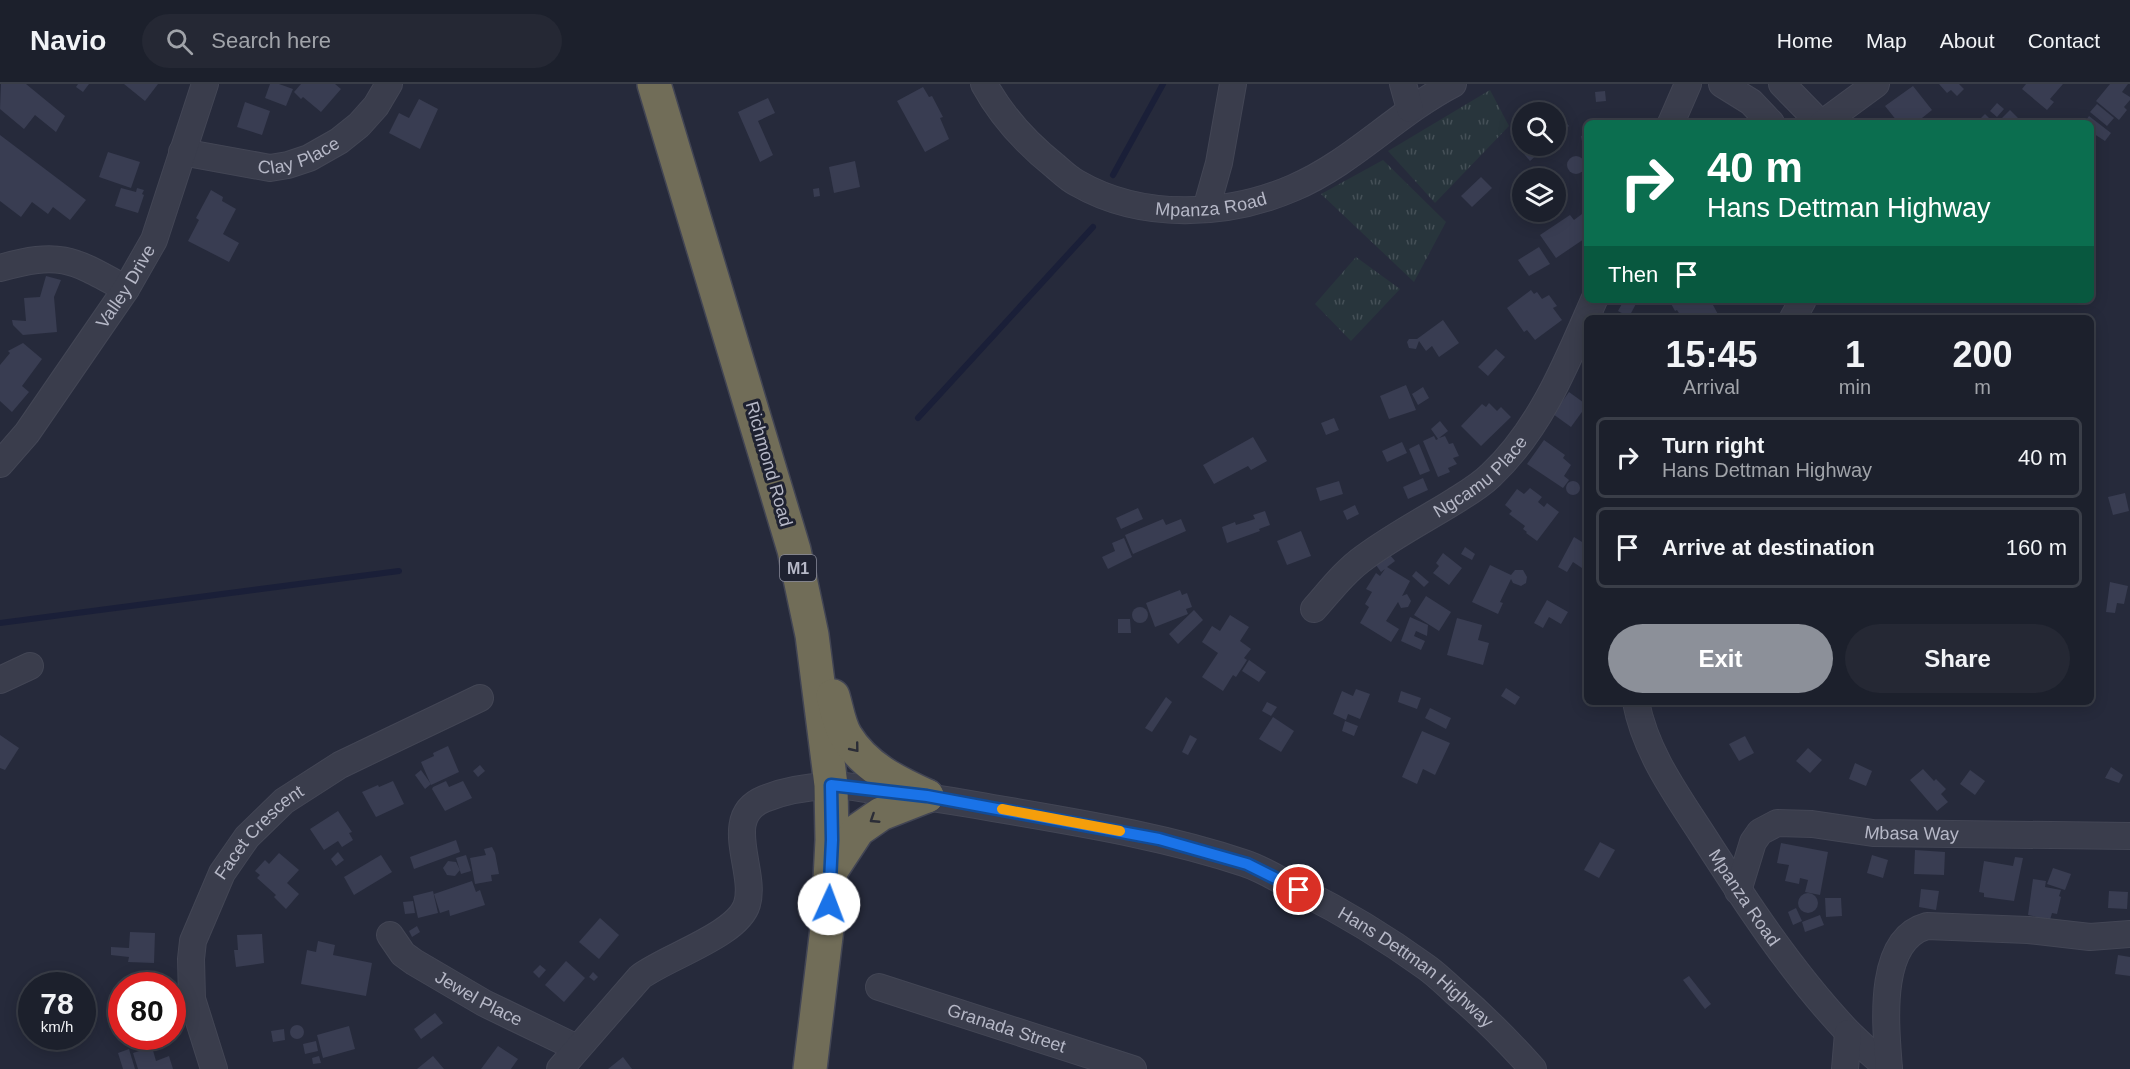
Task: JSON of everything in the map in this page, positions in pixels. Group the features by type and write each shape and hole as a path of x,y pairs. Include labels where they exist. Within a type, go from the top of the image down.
{"highway":[{"name":"Richmond Road","path":"654,84 794,550 812,635 831,785 831,871 828,920 810,1069"},
{"path":"812,635 845,735 859,753 878,770 927,796"},
{"path":"831,871 858,830 881,814 927,796"}],"street":[{"name":"Valley Drive","path":"0,464 27,433 126,289 154,240 205,84"},
{"name":"Clay Place","path":"182,152 270,168 288,165 309,158 339,141 376,106 389,84"},
{"name":"Mpanza Road","path":"984,84 995,105 1030,147 1076,183 1108,197 1148,209 1227,207 1265,198 1293,188 1353,152 1410,109 1453,84"},
{"path":"1206,209 1219,164 1233,84"},
{"path":"1403,84 1410,109"},
{"path":"1672,120 1688,84"},
{"path":"1722,84 1751,102 1768,120"},
{"path":"1782,84 1818,120"},
{"path":"1825,120 1876,84"},
{"path":"0,268 27,261 63,259 84,266 126,289"},
{"name":"Ngcamu Place","path":"1314,609 1350,568 1463,496 1490,477 1509,457 1560,380 1584,324"},
{"path":"0,680 30,666"},
{"name":"Facet Crescent","path":"214,1069 192,999 193,941 222,873 247,837 284,801 340,765 480,698"},
{"name":"Mpanza Road","path":"1636,705 1639,720 1660,768 1738,891 1795,971 1848,1033 1889,1069"},
{"path":"560,1069 640,977 655,966 730,927 740,917 747,904 748,883 742,845 742,825 747,811 761,800 831,785"},
{"name":"Hans Dettman Highway","path":"831,785 927,796 1159,839 1247,864 1333,907 1428,968 1495,1026 1533,1069"},
{"name":"Mbasa Way","path":"1738,891 1753,842 1760,832 1777,823 1812,824 1873,833 2130,836"},
{"path":"1889,1069 1886,1026 1889,978 1894,956 1905,939 1916,929 1927,926 2028,930 2090,937 2130,934"},
{"name":"Jewel Place","path":"390,935 398,948 414,962 484,1004 577,1048"},
{"name":"Granada Street","path":"879,987 1133,1069"},
{"path":"1845,1069 1848,1033"}],"green space":[{"path":"1490,90 1509,126 1435,203 1388,151"},
{"path":"1383,160 1446,222 1414,282 1321,194"},
{"path":"1356,257 1400,289 1351,341 1315,304"}],"building":[{"path":"1,84 26,84 65,116 56,132 35,115 24,129 0,109"},
{"path":"78,84 89,84 83,92 76,87"},
{"path":"124,84 158,84 145,101"},
{"path":"270,84 279,84 293,89 286,106 265,98"},
{"path":"301,84 335,84 341,89 321,112 294,92"},
{"path":"1939,84 1959,84 1964,89 1957,96 1951,90 1947,93"},
{"path":"2026,84 2063,84 2050,99 2054,102 2047,110 2022,89"},
{"path":"2110,84 2128,84 2122,92 2130,97 2130,100 2124,107 2127,110 2119,120 2096,101"},
{"path":"1913,86 1932,110 1922,118 1924,120 1903,120 1901,118 1896,120 1885,106"},
{"path":"923,87 929,97 932,96 943,117 940,118 949,139 925,152 897,101"},
{"path":"1605,91 1606,101 1596,102 1595,92"},
{"path":"768,98 775,113 758,121 773,155 760,162 738,112"},
{"path":"419,99 438,109 420,149 389,133 399,113 409,118"},
{"path":"245,102 270,111 262,135 237,127"},
{"path":"1997,103 2004,109 1997,117 1990,111"},
{"path":"2097,104 2114,118 2107,126 2090,112"},
{"path":"2010,110 2020,120 2000,120"},
{"path":"1985,114 1991,120 1979,120"},
{"path":"2089,116 2111,133 2105,141 2094,134 2094,120 2086,120"},
{"path":"0,135 86,200 70,220 53,207 48,214 32,202 21,217 0,201"},
{"path":"1581,136 1584,136 1584,152"},
{"path":"108,152 140,162 131,188 99,177"},
{"path":"1526,156 1536,156 1530,161"},
{"path":"1580,156 1583,158 1583,172 1572,174 1569,172 1567,161 1569,158"},
{"path":"855,161 860,187 834,193 829,167"},
{"path":"1481,177 1492,188 1472,207 1461,196"},
{"path":"121,188 136,192 137,188 144,190 138,213 115,206"},
{"path":"819,188 820,196 814,197 813,189"},
{"path":"211,190 223,197 222,201 236,209 223,234 239,243 229,262 188,241 199,220 196,218"},
{"path":"1582,214 1584,217 1584,239 1556,258 1540,235 1560,222 1566,222 1566,218 1570,215 1574,220"},
{"path":"1539,247 1550,264 1529,276 1518,260"},
{"path":"46,276 61,280 54,297 57,332 23,335 13,325 12,320 26,321 24,298 40,297"},
{"path":"1531,290 1534,294 1537,292 1542,299 1549,295 1557,306 1553,308 1562,320 1535,340 1527,330 1524,332 1507,308"},
{"path":"1622,303 1636,303 1630,315 1618,311"},
{"path":"1671,303 1716,303 1713,305 1718,315 1680,315 1677,310 1675,311"},
{"path":"1443,320 1459,343 1439,357 1432,346 1426,351 1419,341 1416,349 1409,348 1407,342 1409,339 1417,339"},
{"path":"23,343 42,359 22,386 29,392 12,412 0,401 0,365 10,353 8,351"},
{"path":"1496,349 1505,357 1488,376 1478,367"},
{"path":"1406,385 1416,410 1389,419 1380,396"},
{"path":"1423,387 1429,398 1418,405 1412,394"},
{"path":"1569,392 1584,403 1584,409 1571,427 1553,414"},
{"path":"1489,403 1497,411 1501,407 1511,417 1481,446 1461,426 1482,404 1486,407"},
{"path":"1334,418 1339,430 1326,435 1321,423"},
{"path":"1440,421 1448,431 1439,438 1445,436 1449,444 1453,443 1459,456 1453,458 1457,464 1448,468 1450,472 1438,477 1423,441 1434,436 1436,440 1438,439 1431,429"},
{"path":"1253,437 1267,461 1251,470 1248,466 1214,484 1203,465"},
{"path":"1544,440 1565,455 1563,458 1571,465 1564,476 1569,480 1563,488 1527,464"},
{"path":"1402,442 1407,453 1387,462 1382,451"},
{"path":"1419,444 1430,471 1420,475 1409,449"},
{"path":"1423,478 1428,490 1408,499 1403,487"},
{"path":"1339,481 1343,494 1320,501 1316,488"},
{"path":"1573,481 1578,483 1580,488 1578,493 1573,495 1568,493 1566,488 1568,483"},
{"path":"1530,488 1542,497 1538,502 1544,507 1547,503 1559,512 1537,541 1526,533 1523,529 1525,526 1509,514 1512,511 1505,505 1517,489 1524,494"},
{"path":"2125,493 2129,511 2113,515 2108,497"},
{"path":"1355,505 1359,514 1347,520 1343,511"},
{"path":"1138,508 1143,519 1121,529 1116,518"},
{"path":"1265,511 1270,525 1227,543 1222,527 1255,519 1253,515"},
{"path":"1163,519 1166,525 1181,519 1186,531 1133,554 1125,535"},
{"path":"1301,531 1311,556 1287,565 1277,541"},
{"path":"1574,537 1584,543 1582,568 1573,562 1567,572 1558,567"},
{"path":"1124,538 1132,557 1108,569 1102,557 1115,551 1112,543"},
{"path":"1465,547 1475,554 1472,560 1461,554"},
{"path":"1443,553 1462,568 1449,585 1433,573 1439,566 1436,563"},
{"path":"1390,555 1395,561 1387,567 1410,581 1402,596 1407,594 1411,601 1408,607 1401,608 1398,602 1386,621 1399,629 1391,642 1360,623 1369,607 1365,604 1372,592 1366,589 1376,573 1380,576 1385,569 1381,572 1376,565"},
{"path":"1490,565 1511,575 1515,570 1523,570 1527,577 1526,583 1521,586 1513,583 1511,579 1500,602 1503,603 1498,614 1472,602"},
{"path":"1416,571 1429,582 1424,587 1412,576"},
{"path":"2110,582 2128,586 2124,604 2117,603 2115,613 2106,612"},
{"path":"1180,590 1182,595 1187,593 1192,607 1186,609 1188,614 1155,627 1146,603"},
{"path":"1426,596 1451,612 1439,631 1414,615"},
{"path":"1547,600 1568,612 1561,624 1549,617 1543,628 1534,623"},
{"path":"1137,607 1143,607 1148,615 1146,621 1137,623 1132,618 1132,612"},
{"path":"1194,610 1203,620 1178,644 1169,634"},
{"path":"1230,615 1249,627 1240,641 1251,649 1244,658 1247,660 1236,677 1233,675 1223,691 1202,677 1218,653 1202,642 1212,626 1220,631"},
{"path":"1410,617 1428,625 1427,636 1416,631 1414,636 1425,641 1421,650 1401,641"},
{"path":"1457,618 1482,625 1478,640 1489,643 1483,665 1447,655"},
{"path":"1118,619 1130,619 1131,633 1118,633"},
{"path":"1249,660 1266,672 1259,682 1242,671"},
{"path":"1506,688 1520,697 1515,705 1501,696"},
{"path":"1356,689 1370,694 1360,719 1348,714 1346,720 1333,714 1342,691 1353,696"},
{"path":"1401,691 1421,698 1417,709 1398,702"},
{"path":"1166,697 1172,702 1152,732 1145,728"},
{"path":"1267,702 1277,707 1271,716 1262,711"},
{"path":"1430,708 1451,718 1446,729 1425,718"},
{"path":"1273,717 1294,731 1281,752 1259,739"},
{"path":"1345,721 1358,726 1354,736 1342,731"},
{"path":"1422,731 1450,743 1435,775 1423,769 1417,784 1402,777"},
{"path":"0,735 19,748 5,770 0,768"},
{"path":"1190,735 1197,739 1188,755 1182,752"},
{"path":"1745,736 1754,753 1739,761 1729,744"},
{"path":"448,746 459,772 431,785 421,762"},
{"path":"1808,748 1822,760 1810,773 1796,761"},
{"path":"1855,763 1872,771 1866,786 1849,779"},
{"path":"480,765 485,771 478,777 473,771"},
{"path":"2111,767 2123,775 2119,783 2105,778"},
{"path":"1923,769 1934,781 1936,779 1946,789 1941,794 1948,802 1937,811 1910,780"},
{"path":"421,770 431,784 425,789 415,775"},
{"path":"1970,770 1985,781 1975,795 1960,784"},
{"path":"393,781 404,804 376,817 362,792"},
{"path":"446,781 449,787 463,781 472,798 445,811 432,789"},
{"path":"338,811 352,832 349,833 353,840 342,847 338,841 324,850 310,829"},
{"path":"456,840 460,852 414,869 410,857"},
{"path":"1600,842 1615,850 1599,878 1584,870"},
{"path":"1781,843 1828,852 1820,895 1805,892 1808,880 1800,878 1799,884 1785,881 1789,865 1777,863"},
{"path":"492,847 499,874 491,875 492,881 475,884 470,858 486,855 484,849"},
{"path":"1915,850 1945,852 1944,875 1914,874"},
{"path":"338,852 344,860 336,866 331,859"},
{"path":"279,853 299,870 287,883 299,894 286,909 274,897 276,895 257,878 260,875 255,871 265,860 269,864"},
{"path":"381,855 392,872 354,895 344,877"},
{"path":"466,855 471,871 461,874 456,858"},
{"path":"1872,855 1888,860 1883,878 1867,873"},
{"path":"2015,857 2023,858 2014,901 1984,897 1984,893 1979,892 1984,861 2013,866"},
{"path":"448,861 456,862 460,870 455,876 447,875 443,868"},
{"path":"2053,868 2071,874 2065,890 2047,884"},
{"path":"2033,879 2046,881 2045,887 2061,890 2057,914 2052,913 2050,920 2028,915"},
{"path":"472,881 476,892 480,890 485,905 450,916 449,910 440,913 434,894"},
{"path":"1921,889 1939,891 1936,910 1919,907"},
{"path":"433,891 438,913 418,918 413,896"},
{"path":"2109,891 2128,892 2127,909 2108,908"},
{"path":"1808,893 1815,896 1818,903 1815,910 1808,913 1801,910 1798,903 1801,896"},
{"path":"1825,898 1841,898 1842,916 1826,917"},
{"path":"413,901 415,913 405,914 403,902"},
{"path":"1796,908 1802,921 1793,925 1788,912"},
{"path":"1820,915 1824,925 1805,932 1802,922"},
{"path":"600,918 619,935 599,959 579,942"},
{"path":"417,926 420,932 412,937 409,931"},
{"path":"130,932 155,933 154,963 128,962 129,957 111,955 111,947 129,948"},
{"path":"262,934 264,963 236,967 234,950 238,950 237,935"},
{"path":"318,941 335,945 333,955 372,963 366,996 301,984 307,950 316,952"},
{"path":"2118,955 2130,957 2130,976 2115,974"},
{"path":"566,961 585,978 564,1002 545,985"},
{"path":"540,965 546,970 539,978 533,972"},
{"path":"593,972 598,977 594,981 589,977"},
{"path":"1689,976 1711,1004 1705,1009 1683,980"},
{"path":"435,1013 443,1023 421,1039 414,1029"},
{"path":"297,1025 302,1027 304,1032 302,1037 297,1039 292,1037 290,1032 292,1027"},
{"path":"349,1026 355,1049 323,1058 317,1035"},
{"path":"284,1029 285,1040 273,1042 271,1031"},
{"path":"316,1041 318,1051 305,1054 303,1044"},
{"path":"498,1046 518,1059 511,1069 481,1069"},
{"path":"129,1050 135,1069 123,1069 118,1053"},
{"path":"153,1050 156,1061 169,1056 173,1069 138,1069 133,1053"},
{"path":"319,1056 321,1063 313,1064 312,1058"},
{"path":"433,1056 444,1069 417,1069"},
{"path":"623,1057 632,1069 608,1069"}],"waterway":[{"path":"1113,175 1163,84"},
{"path":"918,418 1093,227"},
{"path":"0,623 399,571"}],"slow traffic":[{"path":"1002,809 1120,831"}],"route":[{"path":"829,904 832,840 831,785 927,796 1159,839 1247,864 1299,890"}]}
